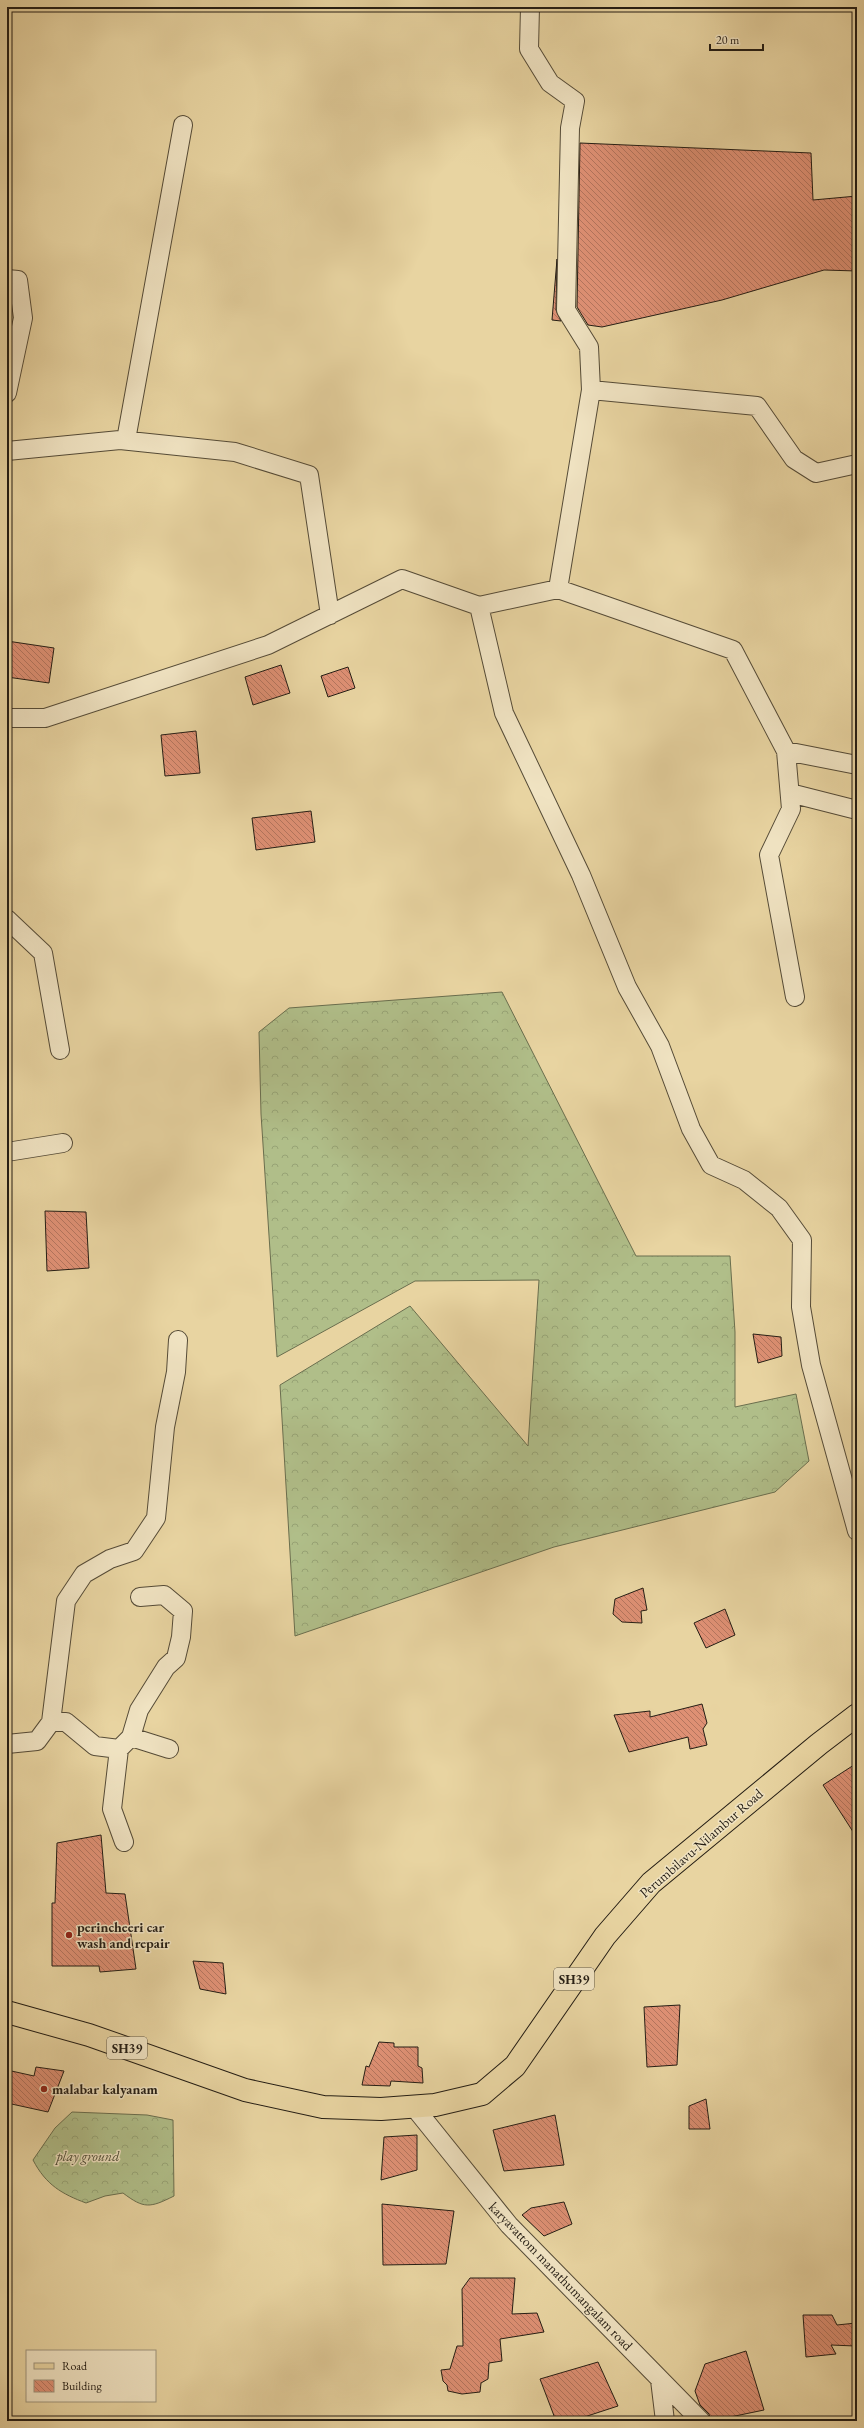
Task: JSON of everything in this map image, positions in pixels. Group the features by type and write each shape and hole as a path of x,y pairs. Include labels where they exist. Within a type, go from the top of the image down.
{"main road":[{"name":"Perumbilavu-Nilambur Road","path":"7,2012 96,2038 245,2090 323,2107 381,2110 435,2105 482,2094 516,2066 605,1936 651,1883 857,1714"}],"street":[{"path":"530,7 529,49 550,83 575,102 570,128 566,310 589,347 591,390 558,589"},
{"path":"126,440 182,125"},
{"path":"7,279 18,280 24,318 7,393"},
{"path":"591,390 757,406 794,460 816,473 857,464"},
{"path":"7,451 126,440 235,452 309,475 330,615"},
{"path":"7,718 45,718 268,645 402,579 479,606 558,589 733,650 786,750 792,809 769,855 795,997"},
{"path":"479,606 504,713 581,875 627,987 660,1046 691,1129 711,1165 744,1180 779,1208 802,1240 801,1307 811,1365 857,1531"},
{"path":"786,750 857,765"},
{"path":"790,793 857,810"},
{"path":"7,919 43,954 60,1050"},
{"path":"7,1152 63,1143"},
{"path":"7,1744 37,1741 51,1722 66,1601 84,1574 110,1560 134,1551 156,1518 165,1427 176,1372 178,1340"},
{"path":"124,1842 112,1809 125,1743 139,1710 166,1667 176,1658 182,1637 183,1611 164,1595 140,1597"},
{"path":"51,1722 66,1722 95,1746 125,1743 169,1749"},
{"name":"karyavattom manathumangalam road","path":"414,2107 509,2225 701,2421"},
{"path":"660,2380 665,2421"}],"green space":[{"path":"502,992 636,1256 730,1256 735,1332 735,1407 796,1394 809,1461 775,1492 554,1547 295,1636 280,1385 410,1306 528,1446 539,1280 415,1281 277,1357 261,1114 259,1032 289,1008"},
{"name":"play ground","path":"72,2112 147,2115 173,2120 174,2196 153,2205 136,2202 123,2193 105,2196 86,2203 55,2188 43,2176 33,2160 55,2128"}],"building":[{"path":"580,143 811,153 813,200 857,196 857,271 824,270 722,300 602,327 588,325 577,307"},
{"path":"557,259 556,310 561,321 552,320"},
{"path":"7,641 54,648 49,683 7,677"},
{"path":"281,665 290,693 253,705 245,677"},
{"path":"348,667 355,688 328,697 321,676"},
{"path":"196,731 200,773 165,776 161,735"},
{"path":"311,811 315,842 256,850 252,818"},
{"path":"45,1211 86,1212 89,1268 47,1271"},
{"path":"753,1334 781,1337 782,1356 758,1363"},
{"path":"643,1588 647,1610 641,1611 642,1623 622,1622 613,1614 615,1599"},
{"path":"725,1609 735,1635 706,1648 694,1623"},
{"path":"702,1704 707,1723 703,1729 707,1745 690,1749 688,1737 629,1752 614,1715 650,1711 650,1717"},
{"path":"857,1763 857,1838 823,1785"},
{"path":"101,1835 106,1893 125,1894 136,1969 100,1972 99,1966 52,1966 52,1903 55,1903 57,1843"},
{"path":"193,1961 223,1963 226,1994 200,1989"},
{"path":"680,2005 677,2065 647,2067 644,2007"},
{"path":"379,2042 394,2043 394,2047 418,2047 418,2066 422,2068 423,2083 391,2081 390,2086 362,2085 366,2066 369,2067"},
{"path":"36,2067 64,2071 48,2112 7,2103 7,2070 34,2076"},
{"path":"706,2099 710,2129 689,2129 689,2106"},
{"path":"555,2115 564,2165 504,2171 493,2130"},
{"path":"417,2135 417,2170 381,2180 384,2137"},
{"path":"564,2202 572,2224 544,2236 522,2215 531,2208"},
{"path":"382,2204 454,2211 446,2264 383,2265"},
{"path":"470,2278 515,2278 512,2314 537,2313 544,2332 500,2339 502,2361 489,2363 488,2379 481,2383 480,2392 462,2394 448,2391 447,2385 443,2381 441,2370 450,2369 457,2346 463,2346 462,2289"},
{"path":"803,2315 832,2315 837,2325 856,2323 855,2346 831,2345 836,2354 806,2357"},
{"path":"746,2351 764,2410 711,2421 709,2414 700,2405 695,2391 705,2364"},
{"path":"598,2362 618,2406 572,2421 556,2421 540,2379"}],"place":[{"name":"perincheeri car wash and repair","path":"69,1935"},
{"name":"malabar kalyanam","path":"44,2089"}]}
